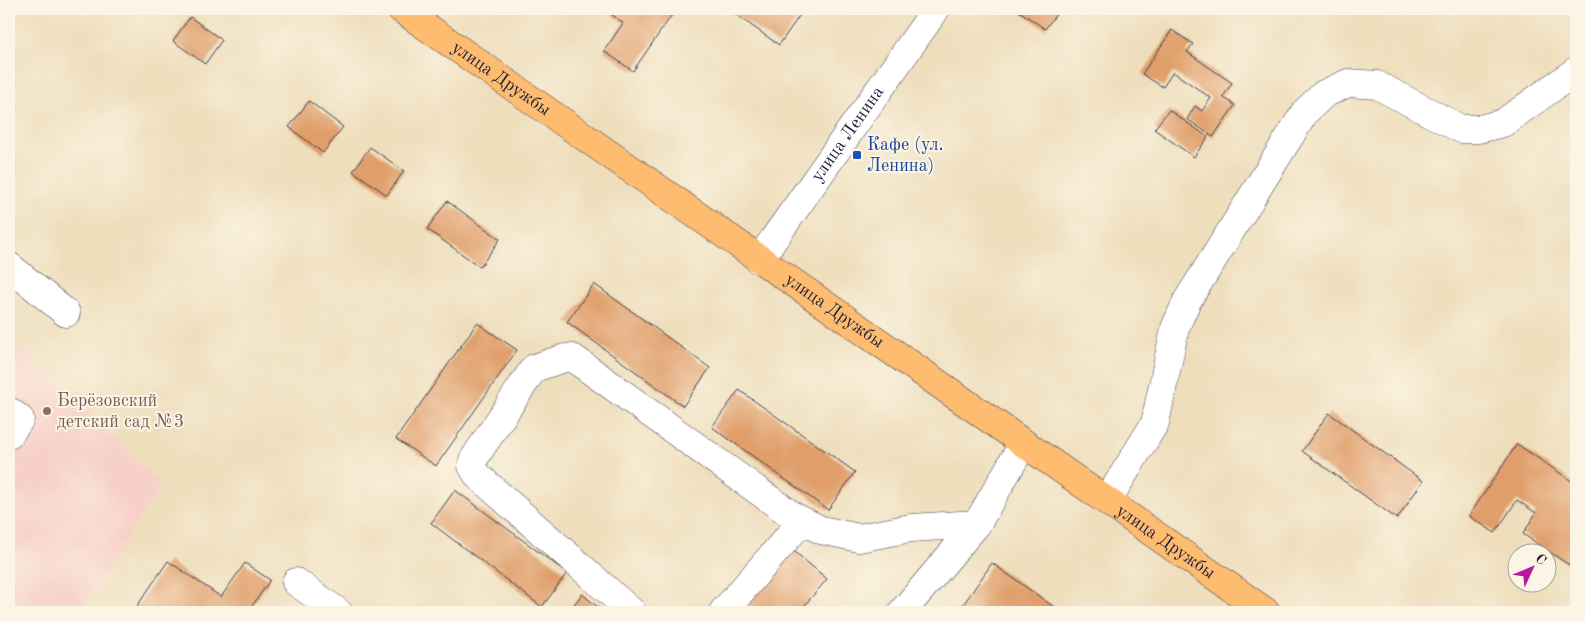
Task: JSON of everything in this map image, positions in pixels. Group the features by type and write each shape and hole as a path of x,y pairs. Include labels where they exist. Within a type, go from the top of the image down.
{"main road":[{"name":"улица Дружбы","path":"401,9 1266,612"}],"street":[{"name":"улица Ленина","path":"759,260 936,9"},
{"path":"1107,501 1155,422 1175,328 1187,301 1305,112 1324,94 1348,82 1377,85 1461,129 1479,129 1503,123 1576,71"},
{"path":"9,266 66,313"},
{"path":"632,612 478,476 472,466 473,460 534,368 565,358 573,358 802,521 821,530 859,538 911,528 977,524"},
{"path":"9,412 20,419 9,435"},
{"path":"902,612 977,524 1024,444"},
{"path":"723,612 802,521"},
{"path":"296,582 338,612"}],"shaded area":[{"name":"Берёзовский детский сад №3","path":"9,337 161,484 80,612 9,612"}],"building":[{"path":"616,9 676,9 633,71 604,51 623,23 612,15"},
{"path":"728,9 804,9 779,45"},
{"path":"847,9 860,9 856,15"},
{"path":"1016,9 1060,9 1045,29"},
{"path":"190,17 222,40 205,64 173,41"},
{"path":"1172,30 1193,44 1187,52 1232,83 1223,97 1235,105 1213,137 1187,119 1195,106 1202,111 1211,98 1173,72 1163,87 1142,74"},
{"path":"309,101 343,127 323,153 289,127"},
{"path":"1169,110 1208,137 1194,157 1154,129"},
{"path":"370,147 404,171 387,195 353,171"},
{"path":"447,201 500,239 480,267 427,229"},
{"path":"594,284 710,368 683,406 567,322"},
{"path":"477,323 517,350 436,466 396,439"},
{"path":"739,390 855,472 828,510 712,427"},
{"path":"1329,413 1423,481 1397,519 1302,451"},
{"path":"1517,444 1576,484 1576,554 1569,565 1558,558 1558,544 1538,544 1523,534 1536,513 1517,500 1495,533 1469,516"},
{"path":"455,490 567,573 542,607 431,523"},
{"path":"789,547 827,579 799,612 734,612"},
{"path":"168,561 221,597 245,563 270,580 248,612 133,612"},
{"path":"992,563 1057,609 1055,612 958,612"},
{"path":"582,594 604,612 568,612"}],"place":[{"name":"Кафе (ул. Ленина)","path":"857,155"},
{"name":"Берёзовский детский сад №3","path":"47,411"}]}
